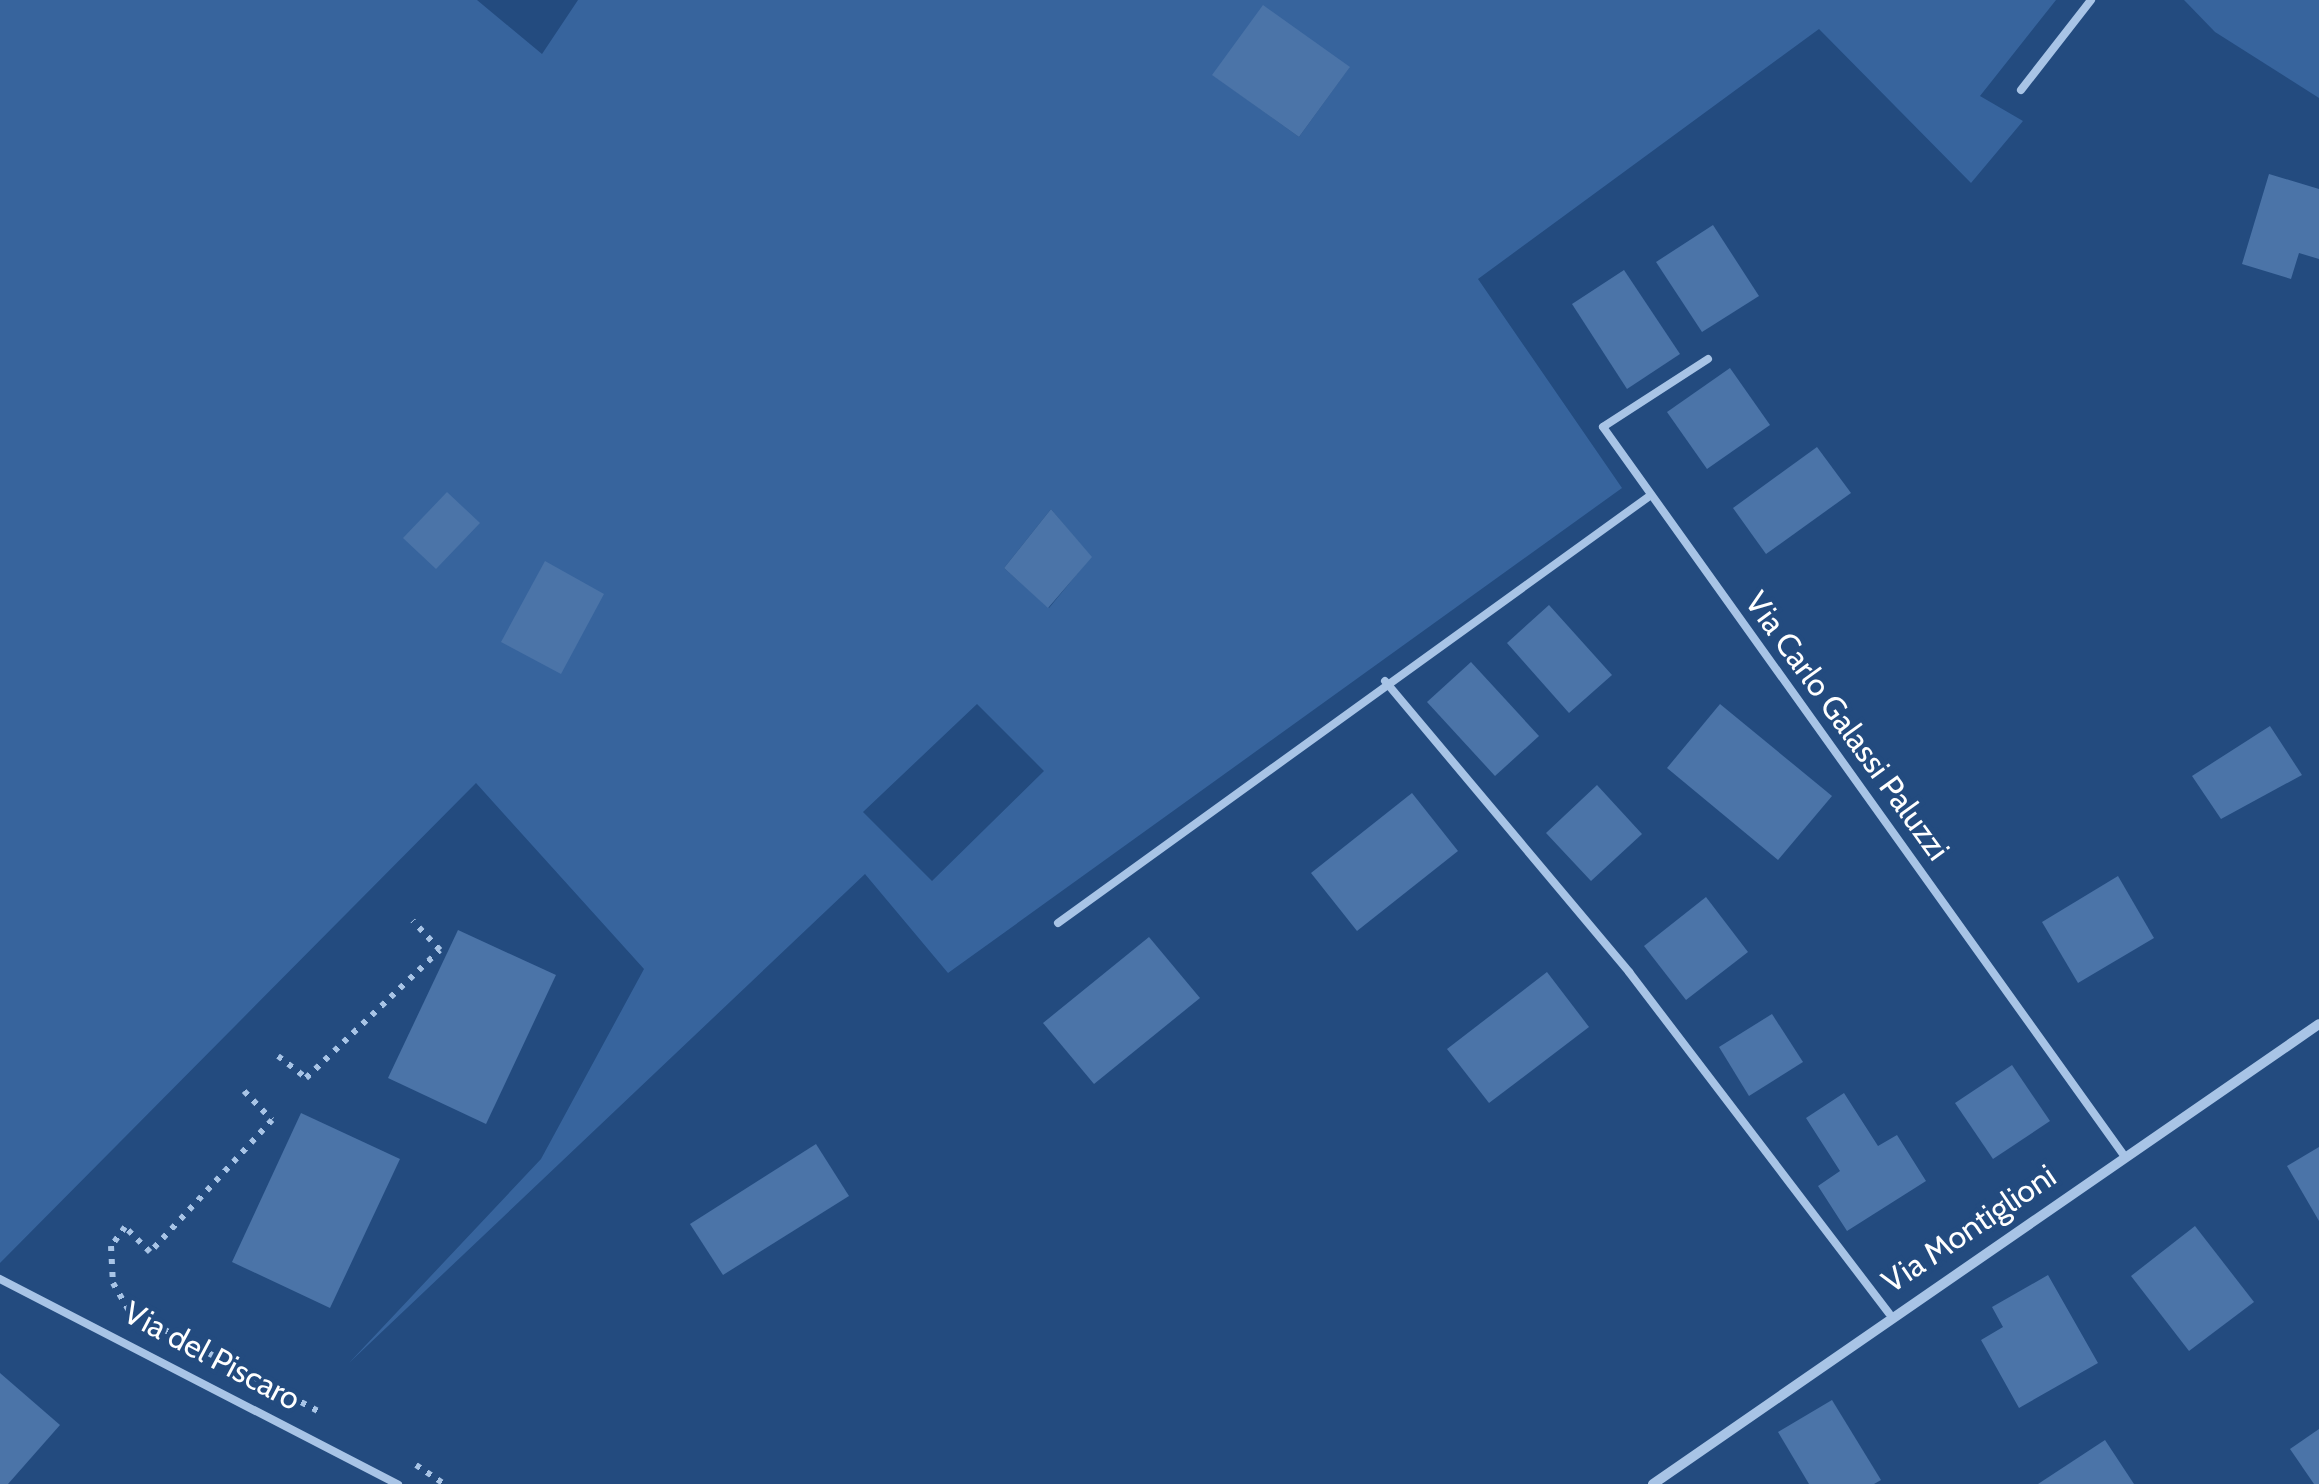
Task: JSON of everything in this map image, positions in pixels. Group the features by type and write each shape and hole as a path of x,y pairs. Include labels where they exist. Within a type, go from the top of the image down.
{"street":[{"name":"Via Montiglioni","path":"1653,1484 1889,1314 2319,1024"}],"lane":[{"path":"2021,90 2090,0"},
{"name":"Via Carlo Galassi Paluzzi","path":"1708,359 1604,427 2124,1154"},
{"path":"1058,923 1385,681 1651,495"},
{"path":"1385,681 1654,1002 1889,1314"},
{"name":"Via del Piscaro","path":"0,1279 398,1484"}],"path":[{"path":"278,1056 306,1078 440,950 413,921"},
{"path":"244,1091 272,1120 150,1252 125,1227 111,1246 113,1283 129,1311 329,1416"},
{"path":"412,1462 444,1484"}],"shaded area":[{"path":"0,0 477,0 542,54 578,0 2056,0 1980,96 2023,121 1971,183 1819,29 1478,279 1622,488 948,973 865,874 349,1363 541,1159 644,969 476,783 0,1263","holes":["1349,68 1299,137 1213,75","1051,509 1091,557 1049,608 1004,568","977,704 1044,771 932,881 863,812"]},
{"path":"2184,0 2319,0 2319,98 2215,32"}],"building":[{"path":"1263,5 1350,67 1299,137 1212,75"},
{"path":"2269,174 2319,189 2319,259 2299,253 2291,279 2242,264"},
{"path":"1713,225 1759,296 1702,332 1656,262"},
{"path":"1624,270 1680,354 1627,389 1572,304"},
{"path":"1730,368 1770,425 1707,469 1667,412"},
{"path":"1817,447 1851,493 1766,554 1733,508"},
{"path":"447,492 480,523 436,569 403,538"},
{"path":"1051,509 1092,557 1048,608 1004,568"},
{"path":"545,561 604,594 561,674 501,642"},
{"path":"1549,605 1612,675 1569,713 1507,643"},
{"path":"1471,662 1539,736 1495,776 1427,702"},
{"path":"1720,704 1832,796 1778,860 1667,768"},
{"path":"2270,726 2302,775 2221,819 2192,776"},
{"path":"1597,785 1642,834 1591,881 1546,833"},
{"path":"1412,793 1458,851 1357,931 1311,873"},
{"path":"2118,876 2154,938 2078,983 2042,922"},
{"path":"1706,897 1748,952 1686,1000 1644,946"},
{"path":"458,930 556,975 486,1124 388,1078"},
{"path":"1149,937 1200,998 1094,1084 1043,1023"},
{"path":"1547,972 1589,1027 1489,1103 1447,1049"},
{"path":"1772,1014 1803,1062 1749,1096 1719,1047"},
{"path":"2012,1065 2050,1121 1993,1159 1955,1103"},
{"path":"1844,1093 1878,1146 1897,1135 1926,1181 1847,1231 1818,1186 1840,1171 1806,1118"},
{"path":"301,1113 400,1159 330,1308 232,1262"},
{"path":"816,1144 849,1196 723,1275 690,1224"},
{"path":"2319,1147 2319,1221 2287,1166"},
{"path":"2195,1226 2254,1302 2189,1351 2131,1276"},
{"path":"2048,1275 2098,1363 2019,1408 1981,1340 2003,1327 1992,1307"},
{"path":"0,1373 60,1425 8,1484 0,1484"},
{"path":"1832,1400 1881,1480 1874,1484 1809,1484 1778,1432"},
{"path":"2319,1429 2319,1484 2314,1484 2290,1449"},
{"path":"2105,1440 2134,1484 2038,1484"}]}
